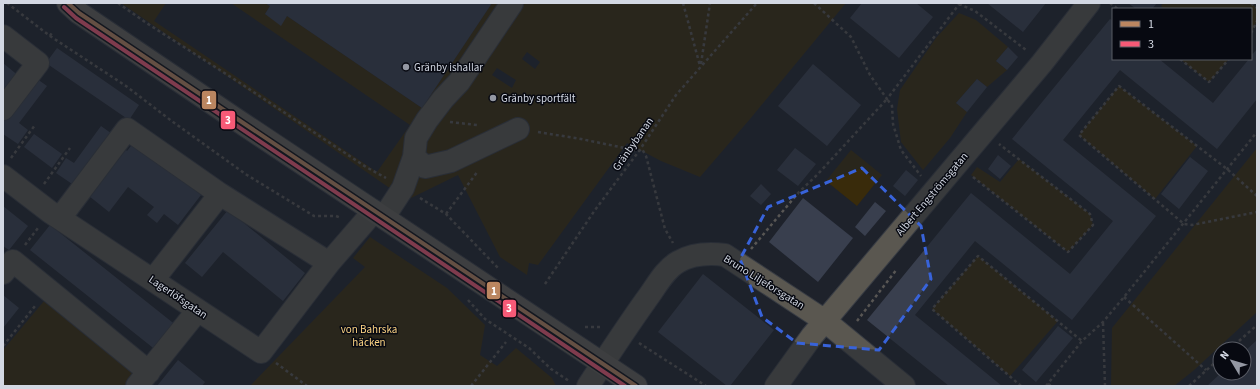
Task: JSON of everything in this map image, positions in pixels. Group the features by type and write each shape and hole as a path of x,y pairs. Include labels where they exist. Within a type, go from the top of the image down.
{"main road":[{"path":"68,3 79,13 234,118 636,386"}],"street":[{"path":"261,352 329,263 360,227 379,214 403,188 414,157 416,138 427,120 443,99 459,82 512,3"},
{"name":"Albert Engströmsgatan","path":"776,386 812,336 1042,63 1089,3"},
{"path":"3,36 38,63 3,109"},
{"path":"55,215 127,129 220,194 329,263"},
{"path":"414,157 426,167 451,161 518,129"},
{"name":"Lagerlöfsgatan","path":"5,170 34,199 55,215 261,352"},
{"path":"153,280 220,194"},
{"name":"Bruno Liljeforsgatan","path":"579,384 602,364 667,271 678,262 700,254 713,253 725,255 825,321 904,386"},
{"path":"5,270 48,290 143,379 198,310"}],"path":[{"path":"7,3 50,36 126,86 247,175 314,216 336,216 350,221 360,227"},
{"path":"683,3 700,67"},
{"path":"700,67 710,3"},
{"name":"Gränbybanan","path":"545,284 596,210 639,152 676,95 757,3"},
{"path":"814,3 851,37 870,75 892,106 893,124 901,150 915,170 935,190"},
{"path":"1251,3 1257,8"},
{"path":"749,252 799,192 817,175 887,99 960,4 975,11 1042,63"},
{"path":"1252,31 1257,21"},
{"path":"50,36 53,31"},
{"path":"1181,60 1209,82 1228,60"},
{"path":"1257,196 1227,169 1119,86 1079,135 1184,224 1192,225 1257,212"},
{"path":"427,120 480,125"},
{"path":"5,170 35,125"},
{"path":"518,129 581,139 639,152 642,149 646,156 665,229 675,247"},
{"path":"1052,386 1047,385 1082,341 1102,322 1124,297 1257,132"},
{"path":"971,175 1068,252 1093,225 1090,214 996,142"},
{"path":"34,199 70,148"},
{"path":"5,270 55,215"},
{"path":"1021,386 932,309 978,256 1082,341"},
{"path":"3,346 48,290"},
{"path":"466,297 485,319 529,348 551,369 579,384"},
{"path":"1124,297 1206,370"},
{"path":"1102,322 1106,386"},
{"path":"1239,341 1257,325"},
{"path":"472,386 506,342"},
{"path":"261,352 307,386"},
{"path":"1189,386 1212,365"}],"highlighted area":[{"path":"862,168 921,226 931,279 879,350 797,343 762,317 740,259 768,207"}],"green space":[{"path":"121,3 166,3 154,21 377,172 410,125 231,3 265,3 270,6 265,14 281,25 287,16 422,108 492,3 846,3 700,177 661,161 627,143 538,265 529,263 527,275 500,257 458,175 407,200","holes":["527,52 540,62 535,69 522,59","497,68 516,80 512,88 492,75"]},
{"path":"1163,3 1251,3 1257,8 1257,21 1252,31 1252,8 1163,8 1161,6"},
{"path":"959,13 976,20 1008,47 996,61 1007,70 987,87 977,79 956,103 967,112 950,138 923,170 901,142 897,109 900,90 936,38"},
{"path":"1181,60 1228,60 1209,82"},
{"path":"1119,86 1197,146 1155,199 1079,135"},
{"path":"1257,148 1257,312 1226,341 1212,341 1212,353 1174,386 1111,386 1112,328"},
{"path":"851,150 882,175 857,206 826,181"},
{"path":"1019,159 1090,214 1093,225 1068,252 971,175 977,167 1000,182"},
{"name":"von Bahrska häcken","path":"370,237 447,288 485,325 480,355 497,366 516,348 552,378 556,386 250,386 365,267 353,258"},
{"path":"978,256 1058,321 1010,376 932,309"},
{"path":"44,301 136,373 126,386 3,386 3,350"}],"building":[{"name":"Gränby ishallar","path":"265,3 492,3 422,108 287,16 281,26 265,14 270,6"},
{"path":"862,3 916,3 933,17 899,58 850,18"},
{"path":"987,3 1046,3 1023,32"},
{"path":"1128,3 1157,3 1153,8 1135,8"},
{"path":"1110,19 1112,20 1112,60 1160,60 1213,103 1248,60 1252,60 1252,55 1257,49 1257,99 1217,149 1120,70 1063,140 1156,216 1072,320 975,241 915,315 1002,386 949,386 867,320 971,193 1070,274 1113,221 1012,139"},
{"path":"1008,47 1018,57 1007,70 996,61"},
{"path":"57,48 139,105 129,120 46,63"},
{"path":"3,63 20,77 3,98"},
{"path":"813,64 861,105 827,146 778,106"},
{"path":"33,76 47,86 19,123 28,130 18,144 3,134 3,116"},
{"path":"977,79 987,87 967,112 956,103"},
{"path":"101,126 115,136 78,188 56,173 66,158 74,163"},
{"path":"34,134 62,154 52,168 24,147"},
{"path":"134,142 201,195 178,225 164,214 157,223 147,215 154,207 128,187 109,212 89,196"},
{"path":"795,148 816,164 798,186 777,170"},
{"path":"998,155 1011,166 1000,179 988,169"},
{"path":"1190,157 1208,171 1179,209 1161,194"},
{"path":"906,170 918,180 905,196 893,186"},
{"path":"761,184 771,194 761,205 750,196"},
{"path":"803,198 853,238 818,282 769,242"},
{"path":"875,202 886,211 865,236 855,227"},
{"path":"3,206 28,226 9,250 3,246"},
{"path":"228,210 305,273 283,301 223,252 202,277 185,263"},
{"path":"50,225 177,326 157,351 30,250"},
{"path":"703,274 774,330 730,386 727,386 658,332"},
{"path":"3,295 19,308 3,328"},
{"path":"1058,326 1073,338 1036,382 1022,370"},
{"path":"1257,340 1257,385 1207,386 1212,381 1252,381 1252,345"},
{"path":"178,360 205,382 202,386 157,386"}],"transit line":[{"name":"1","path":"68,3 79,13 636,386"},
{"name":"3","path":"64,7 76,18 625,386"}],"place":[{"name":"Gränby ishallar","path":"406,67"},
{"name":"Gränby sportfält","path":"493,98"}]}
